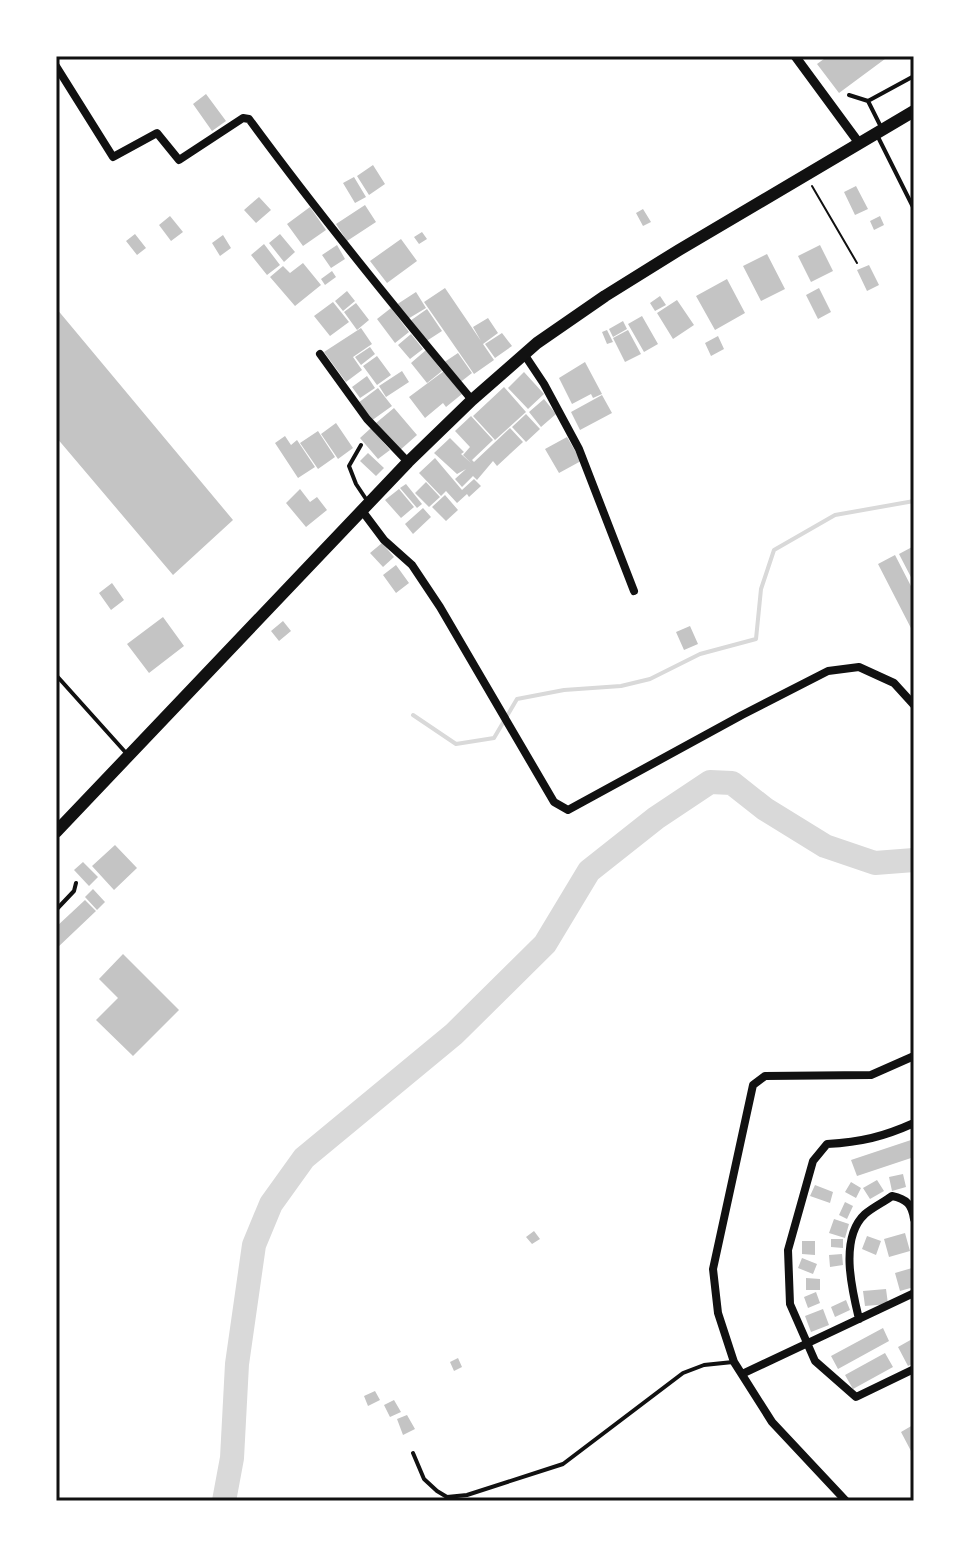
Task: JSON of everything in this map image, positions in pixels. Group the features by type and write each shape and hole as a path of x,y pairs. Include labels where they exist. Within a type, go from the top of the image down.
{"main road":[{"path":"56,832 408,462 524,354 605,296 914,111"}],"street":[{"path":"795,56 859,143"},
{"path":"56,66 113,157 157,133 179,160 243,118 249,119 373,282 472,400"},
{"path":"320,354 367,419 408,462"},
{"path":"524,354 579,449 634,591"},
{"path":"366,508 384,540 412,565 440,607 554,802 568,810 828,671 859,667 894,683 914,705"},
{"path":"846,1501 772,1422 734,1362 718,1313 713,1269 753,1085 765,1076 871,1075 914,1056"},
{"path":"914,1123 885,1136 827,1144 813,1161 788,1250 790,1304 815,1361 856,1397 914,1369"},
{"path":"859,1319 849,1261 856,1225 865,1214 892,1196 904,1198 912,1208 914,1219"},
{"path":"742,1374 914,1293"}],"lane":[{"path":"849,95 868,101 914,76"},
{"path":"868,101 914,209"},
{"path":"361,445 349,466 366,508"},
{"path":"56,675 129,756"},
{"path":"56,910 74,891 76,883"},
{"path":"413,1453 424,1479 437,1491 447,1497 467,1495 563,1464 683,1373 704,1365 734,1362"}],"path":[{"path":"806,174 857,263"}],"building":[{"path":"828,56 889,56 839,93 817,64"},
{"path":"206,94 226,121 212,131 193,104"},
{"path":"373,165 385,184 369,195 357,176"},
{"path":"354,177 366,197 355,203 343,183"},
{"path":"856,186 868,209 855,215 844,192"},
{"path":"259,197 271,210 256,223 244,210"},
{"path":"365,205 376,222 347,241 336,224"},
{"path":"310,207 326,230 303,246 287,224"},
{"path":"643,209 651,222 643,226 636,213"},
{"path":"170,216 183,232 171,241 159,225"},
{"path":"880,216 884,225 874,230 870,221"},
{"path":"422,232 427,239 419,244 414,237"},
{"path":"135,234 146,248 137,255 126,241"},
{"path":"280,234 295,252 284,262 269,243"},
{"path":"223,235 231,248 220,256 212,243"},
{"path":"401,239 417,261 387,283 370,261"},
{"path":"264,244 280,265 267,275 251,255"},
{"path":"337,245 345,259 331,268 322,255"},
{"path":"820,245 833,271 811,282 798,256"},
{"path":"767,254 785,289 761,301 743,266"},
{"path":"303,263 321,285 295,306 270,277 283,266 290,273"},
{"path":"869,265 879,285 867,291 857,270"},
{"path":"332,271 336,277 325,285 321,279"},
{"path":"727,279 745,313 715,330 696,296"},
{"path":"445,288 481,341 473,327 488,318 498,333 483,344 494,360 474,374 424,302"},
{"path":"819,288 831,312 818,319 806,295"},
{"path":"347,291 355,301 343,311 335,301"},
{"path":"416,292 426,308 406,320 396,305"},
{"path":"660,296 666,305 655,311 650,303"},
{"path":"677,300 694,325 673,339 657,313"},
{"path":"333,302 349,322 330,336 314,316"},
{"path":"356,303 369,320 357,330 344,312"},
{"path":"56,308 233,520 173,575 56,437"},
{"path":"391,308 409,332 395,343 377,319"},
{"path":"427,309 442,331 425,342 410,321"},
{"path":"642,316 658,344 644,352 628,324"},
{"path":"623,321 627,329 613,337 609,329"},
{"path":"361,328 372,344 353,357 362,370 346,382 324,352"},
{"path":"607,330 613,342 607,344 602,332"},
{"path":"628,330 641,354 625,362 613,338"},
{"path":"502,333 512,346 495,358 485,344"},
{"path":"411,334 423,349 410,359 398,345"},
{"path":"718,336 724,349 711,356 705,343"},
{"path":"370,347 375,354 361,365 355,357"},
{"path":"426,350 442,371 427,383 411,363"},
{"path":"458,353 472,373 458,384 443,363"},
{"path":"377,356 391,375 377,385 363,366"},
{"path":"585,362 602,394 593,398 591,394 572,404 559,378"},
{"path":"402,371 409,382 386,397 379,386"},
{"path":"444,371 462,394 446,407 443,403 425,418 409,397"},
{"path":"524,372 544,394 528,409 508,388"},
{"path":"367,376 375,388 360,398 352,387"},
{"path":"504,387 526,412 495,440 473,416"},
{"path":"378,388 392,406 371,421 358,403"},
{"path":"602,395 612,413 580,430 571,412"},
{"path":"544,399 556,414 541,427 529,412"},
{"path":"394,408 417,435 399,451 376,423"},
{"path":"526,414 540,429 526,442 512,427"},
{"path":"471,416 493,440 472,460 474,462 510,428 523,442 497,466 493,461 477,480 473,476 462,487 455,479 466,469 457,474 434,453 450,438 464,452 461,454 471,463 463,455 470,447 455,431"},
{"path":"336,423 353,448 338,459 321,434"},
{"path":"371,428 390,450 378,459 360,438"},
{"path":"318,431 335,457 318,469 300,443"},
{"path":"285,436 291,445 297,440 315,467 298,478 275,443"},
{"path":"567,437 581,461 559,473 545,449"},
{"path":"368,453 384,468 376,476 360,461"},
{"path":"435,458 462,490 474,479 481,486 457,503 446,491 441,496 419,473"},
{"path":"426,482 440,497 429,507 415,493"},
{"path":"406,484 422,504 417,508 400,488"},
{"path":"300,489 310,502 317,497 327,510 306,527 286,503"},
{"path":"399,489 414,507 401,518 385,500"},
{"path":"445,495 458,510 446,521 432,507"},
{"path":"423,508 431,517 413,534 405,524"},
{"path":"382,543 394,557 383,567 370,553"},
{"path":"914,546 914,583 899,554"},
{"path":"895,555 914,592 914,634 878,564"},
{"path":"396,565 409,583 396,593 383,575"},
{"path":"112,583 124,600 111,610 99,593"},
{"path":"163,617 184,646 149,673 127,644"},
{"path":"283,621 291,631 279,641 271,631"},
{"path":"690,626 698,644 684,650 676,632"},
{"path":"115,845 137,868 114,890 92,866"},
{"path":"83,862 98,877 89,886 74,870"},
{"path":"93,889 105,902 97,910 85,897"},
{"path":"85,900 96,911 56,949 56,927"},
{"path":"123,954 179,1010 133,1056 96,1020 118,998 99,979"},
{"path":"914,1139 914,1157 857,1176 851,1160"},
{"path":"903,1174 906,1187 892,1191 889,1177"},
{"path":"877,1180 884,1191 870,1199 863,1188"},
{"path":"851,1182 861,1188 856,1198 845,1192"},
{"path":"815,1185 833,1192 830,1203 810,1196"},
{"path":"845,1202 853,1206 847,1219 839,1215"},
{"path":"834,1219 849,1224 845,1238 829,1233"},
{"path":"534,1231 540,1239 532,1244 526,1237"},
{"path":"905,1233 910,1251 889,1257 884,1239"},
{"path":"867,1236 881,1241 876,1255 862,1249"},
{"path":"831,1239 843,1239 843,1248 831,1247"},
{"path":"802,1241 815,1241 815,1255 802,1254"},
{"path":"842,1254 843,1265 830,1267 829,1255"},
{"path":"802,1258 817,1264 813,1274 798,1268"},
{"path":"912,1268 914,1287 900,1291 895,1273"},
{"path":"806,1278 820,1279 820,1290 806,1290"},
{"path":"886,1289 888,1304 865,1306 863,1291"},
{"path":"816,1292 820,1303 808,1308 804,1297"},
{"path":"846,1300 850,1310 835,1317 831,1307"},
{"path":"823,1309 829,1325 811,1332 805,1316"},
{"path":"883,1328 889,1341 838,1369 831,1356"},
{"path":"914,1338 914,1363 908,1366 898,1347"},
{"path":"885,1353 893,1367 853,1389 845,1375"},
{"path":"458,1358 462,1367 454,1371 450,1362"},
{"path":"375,1391 380,1400 368,1406 364,1396"},
{"path":"394,1400 401,1412 390,1417 384,1405"},
{"path":"407,1415 415,1429 403,1435 397,1419"},
{"path":"913,1425 914,1449 911,1451 901,1432"}],"waterway":[{"path":"413,715 456,744 494,738 517,699 564,690 621,686 650,679 700,654 756,639 761,589 774,550 835,515 914,501"},
{"path":"224,1501 232,1458 237,1364 254,1245 271,1204 304,1158 454,1034 545,944 589,871 656,818 710,782 732,783 765,809 825,846 875,863 914,860"}]}
